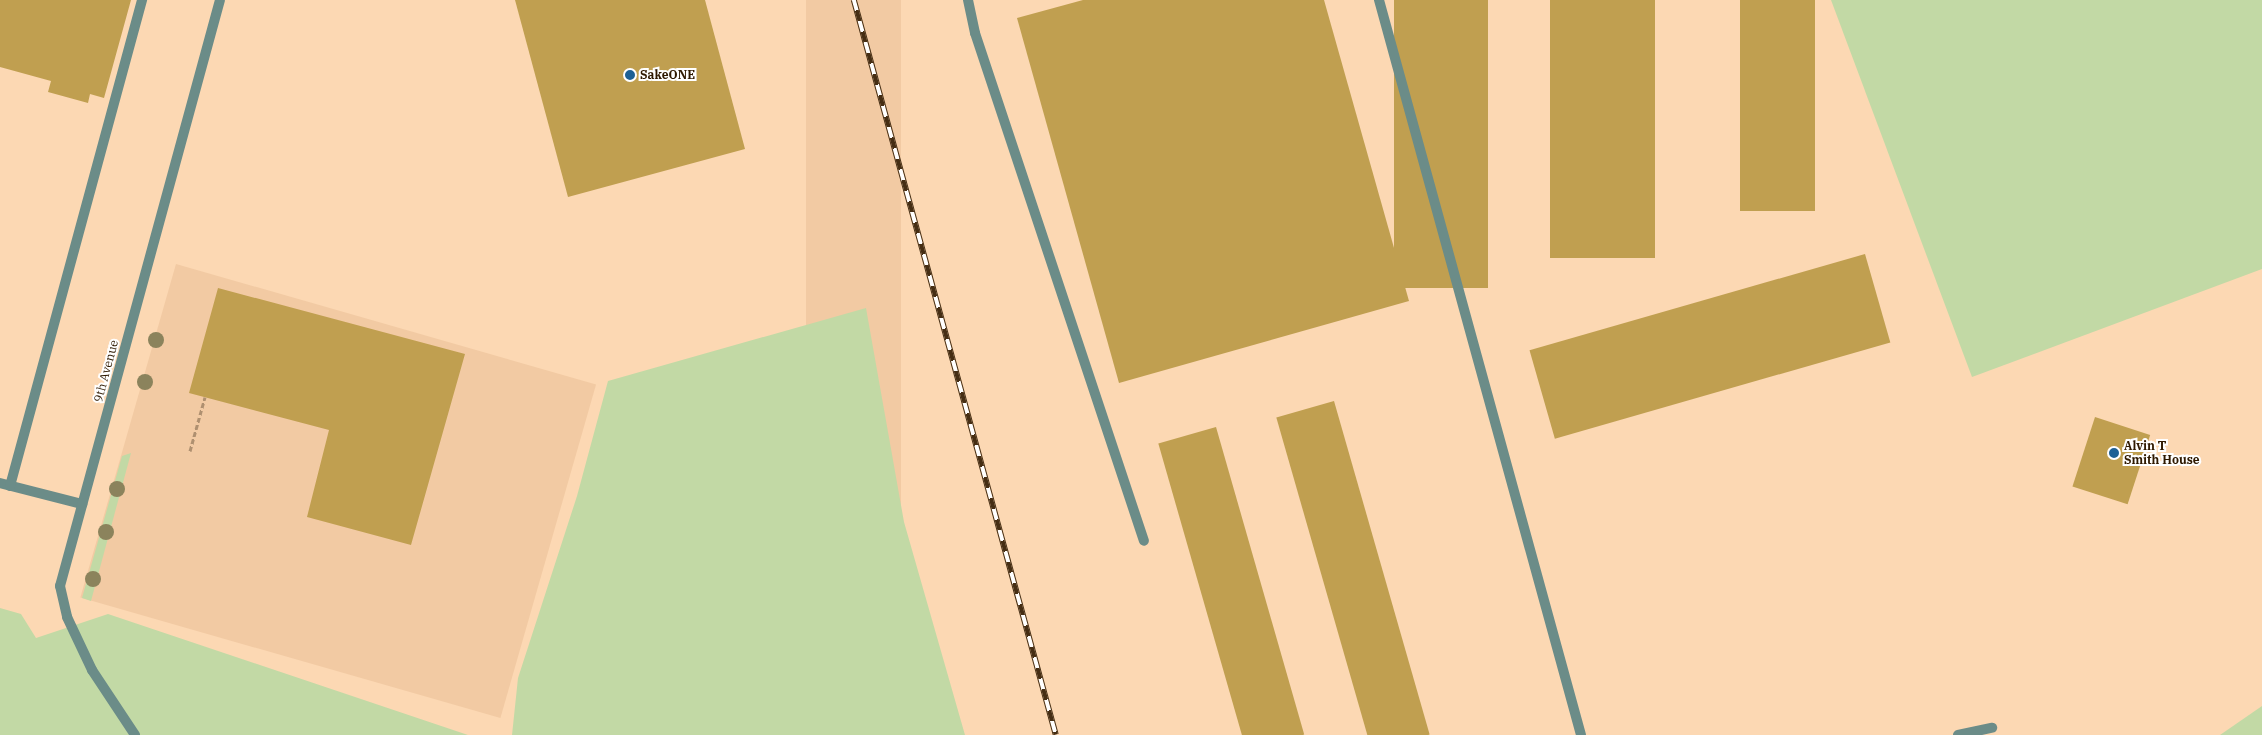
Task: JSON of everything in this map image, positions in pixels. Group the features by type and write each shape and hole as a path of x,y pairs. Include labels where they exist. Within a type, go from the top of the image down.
{"street":[{"path":"82,504 5,485 142,0"},
{"name":"9th Avenue","path":"135,735 92,670 67,617 60,586 220,0"},
{"path":"968,0 975,33 1144,541"},
{"path":"1379,0 1581,735"},
{"path":"1958,735 1992,728"}],"path":[{"path":"190,452 205,397"}],"shaded area":[{"path":"806,0 901,0 901,735 806,735"},
{"path":"176,264 596,384 500,718 80,598"}],"green space":[{"path":"1831,0 2262,0 2262,269 1972,377"},
{"path":"866,308 904,522 965,735 512,735 518,678 577,496 608,381"},
{"path":"131,453 91,601 82,598 122,456"},
{"path":"0,608 21,614 36,638 108,614 468,735 0,735"},
{"path":"2262,706 2262,735 2220,735"}],"building":[{"path":"0,0 131,0 104,98 90,94 88,103 48,92 51,81 0,67"},
{"name":"SakeONE","path":"515,0 705,0 745,149 568,197"},
{"path":"1083,0 1324,0 1409,301 1119,383 1017,18"},
{"path":"1394,0 1488,0 1488,288 1394,288"},
{"path":"1550,0 1655,0 1655,258 1550,258"},
{"path":"1740,0 1815,0 1815,211 1740,211"},
{"path":"1865,254 1890,342 1555,439 1530,350"},
{"path":"218,288 465,354 411,545 307,517 329,430 189,393"},
{"path":"1334,401 1430,735 1367,735 1276,418"},
{"name":"Alvin T Smith House","path":"2095,417 2150,435 2128,504 2072,486"},
{"path":"1216,427 1304,735 1242,735 1158,444"}],"railway":[{"path":"854,0 1056,735"}],"place":[{"name":"SakeONE","path":"630,75"},
{"name":"Alvin T Smith House","path":"2114,453"}]}
